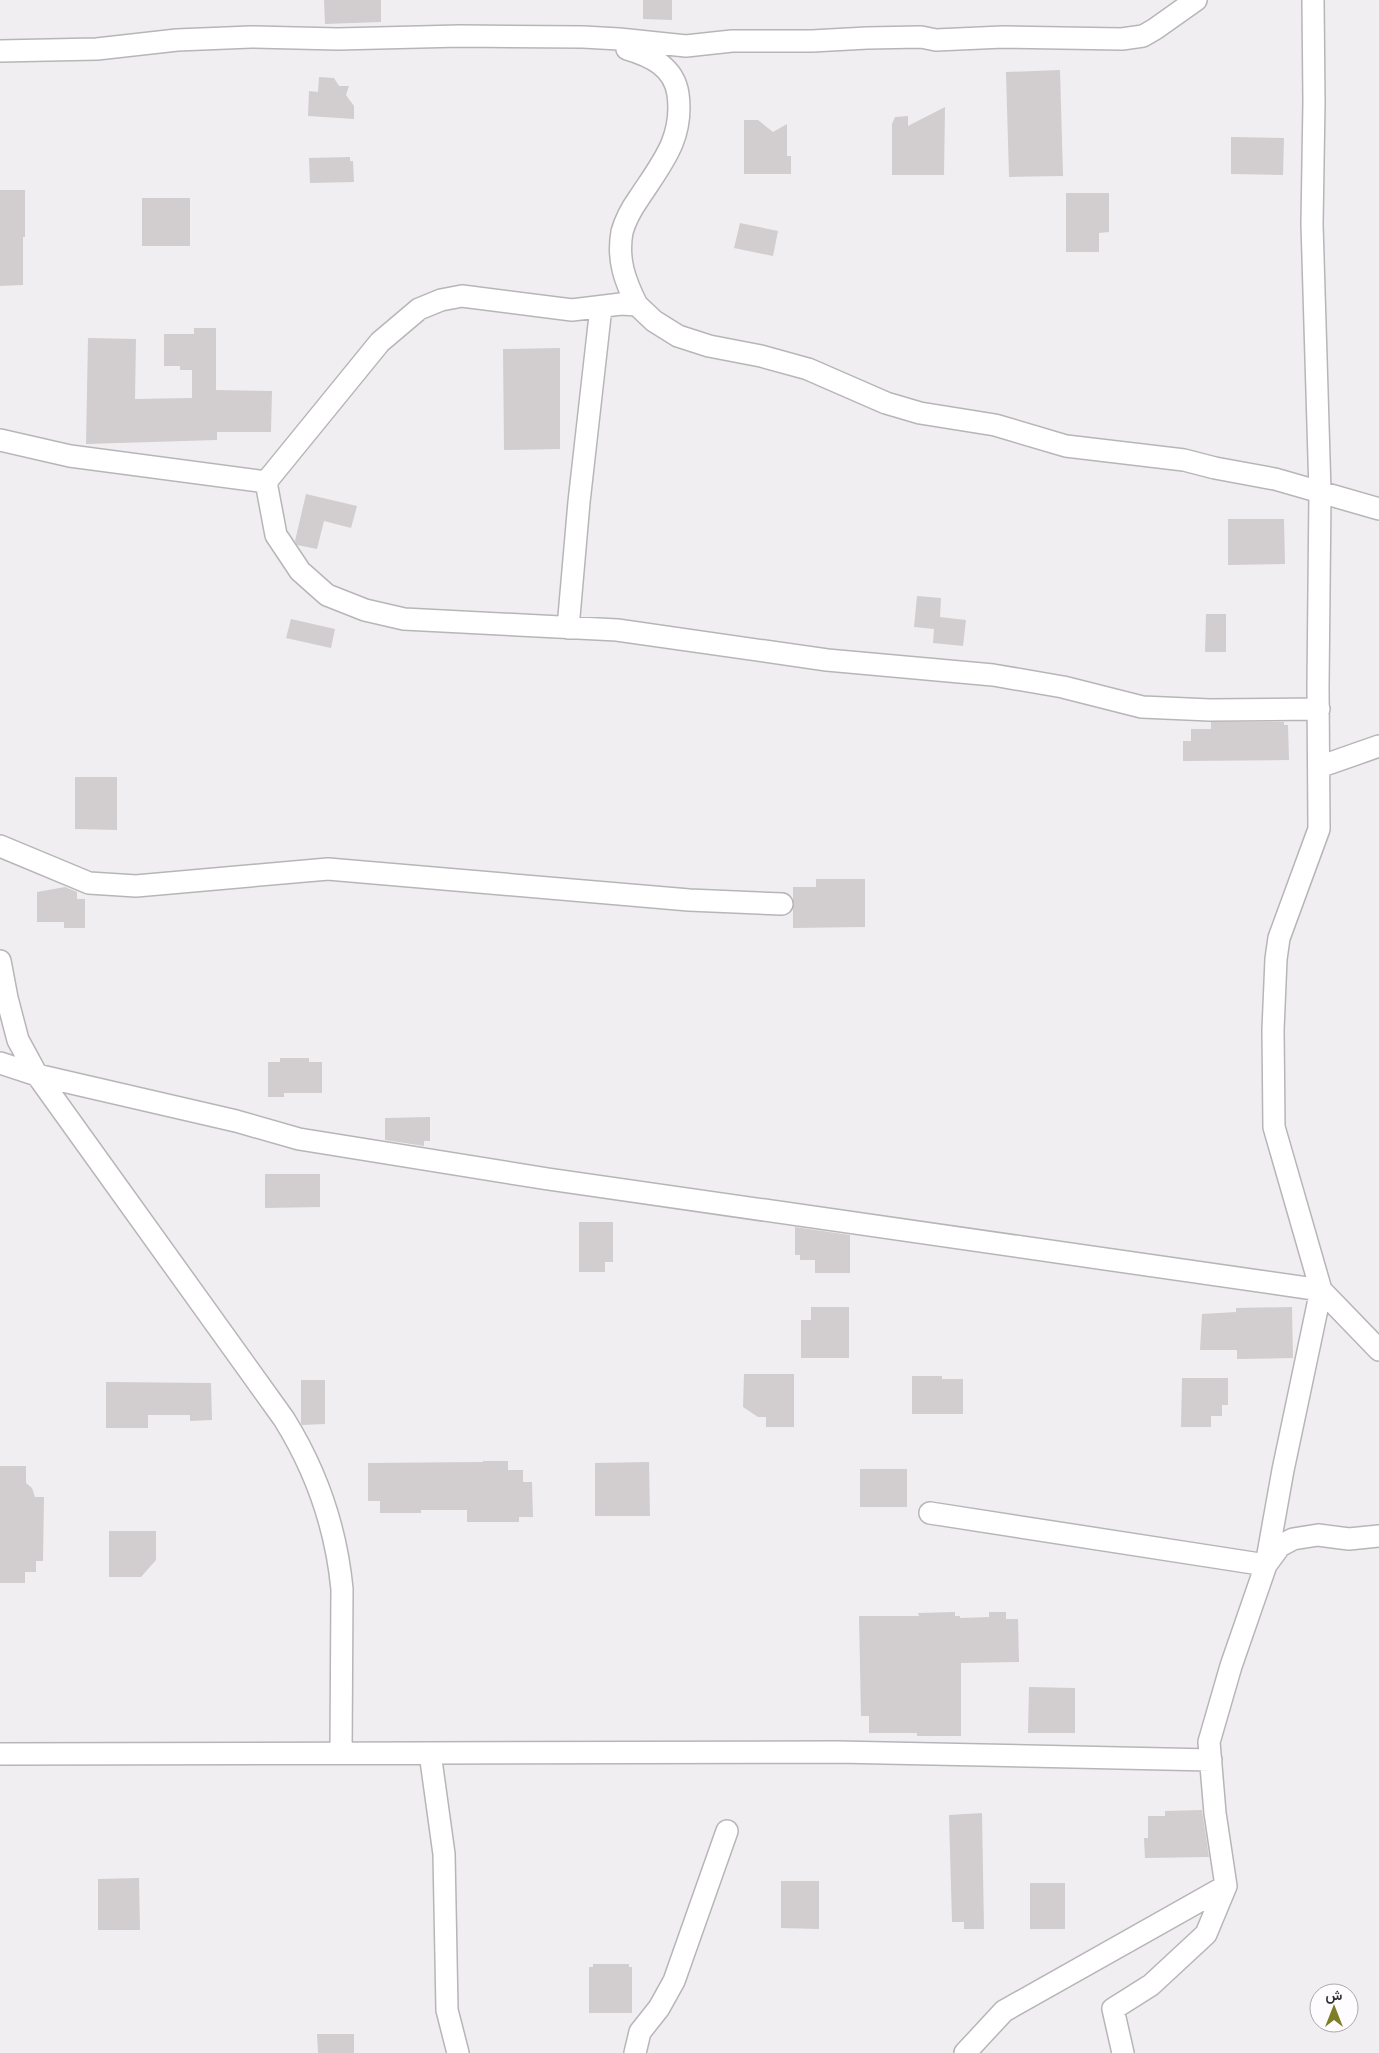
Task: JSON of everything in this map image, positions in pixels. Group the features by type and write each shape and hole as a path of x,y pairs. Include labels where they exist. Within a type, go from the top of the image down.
{"street":[{"path":"0,50 97,49 177,40 251,37 338,39 460,36 583,37 619,39 668,46 732,41 812,41 921,37 936,40 1003,37 1122,39 1143,36 1196,0"},
{"path":"1123,2053 1114,2009 1151,1984 1206,1934 1226,1886 1215,1813 1209,1742 1231,1666 1266,1565 1321,1290 1274,1127 1273,1030 1276,959 1279,938 1319,829 1320,492 1312,224 1313,0"},
{"path":"583,37 641,53 660,62 672,76 677,90 680,111 678,131 670,150 633,207 623,230 620,251 621,268 638,305 654,321 678,336 709,346 761,356 808,369 886,404 920,413 995,425 1066,446 1184,460 1275,479 1379,509"},
{"path":"638,305 621,304 572,310 462,296 440,300 419,309 380,342 266,482 276,535 300,571 327,595 365,610 404,619 568,628 593,627 827,660 993,675 1063,687 1142,707 1210,710 1319,710"},
{"path":"568,628 579,502 601,307"},
{"path":"0,440 70,456 266,482"},
{"path":"1319,766 1379,746"},
{"path":"0,846 60,873 88,883 98,884 136,886 336,869 690,900 782,904"},
{"path":"0,960 7,998 18,1040 37,1075 284,1419 310,1464 328,1513 340,1564 342,1589 341,1754"},
{"path":"0,1063 37,1075 227,1119 299,1139 558,1181 1321,1290 1379,1350"},
{"path":"930,1513 1266,1565"},
{"path":"1266,1565 1280,1546 1293,1539 1318,1535 1349,1538 1379,1536"},
{"path":"0,1754 837,1752 1211,1760"},
{"path":"430,1753 444,1854 446,2010 458,2053"},
{"path":"635,2053 640,2032 659,2008 674,1981 726,1831"},
{"path":"965,2053 1004,2011 1226,1886"}],"building":[{"path":"324,0 381,0 381,22 325,24"},
{"path":"643,0 672,0 672,20 643,19"},
{"path":"1060,70 1063,176 1009,177 1006,72"},
{"path":"319,77 334,78 339,86 349,86 346,95 354,106 354,119 308,116 309,91 318,92"},
{"path":"945,107 944,175 892,175 892,124 895,117 908,116 908,126"},
{"path":"744,120 758,120 773,132 787,124 787,156 791,156 791,174 744,174"},
{"path":"1231,137 1284,138 1283,175 1231,174"},
{"path":"350,157 350,161 353,161 354,182 310,183 309,158"},
{"path":"0,190 25,190 23,285 0,286"},
{"path":"1066,193 1109,193 1109,232 1099,233 1099,252 1066,252"},
{"path":"142,198 190,198 190,246 142,246"},
{"path":"740,223 778,231 773,256 734,248"},
{"path":"194,328 216,328 216,390 272,391 271,432 217,432 217,440 86,444 88,338 136,339 135,399 192,398 192,370 180,370 180,366 164,366 164,334 194,334"},
{"path":"560,348 560,449 504,450 503,349"},
{"path":"306,494 357,506 351,528 324,521 317,549 297,545 295,541"},
{"path":"1228,519 1284,519 1285,564 1228,565"},
{"path":"917,596 941,598 940,617 966,620 963,646 933,643 934,629 914,627"},
{"path":"1206,614 1226,614 1226,652 1205,652"},
{"path":"291,619 335,629 331,648 286,638"},
{"path":"1211,722 1284,722 1284,725 1288,725 1289,760 1183,761 1183,741 1191,741 1191,729 1211,729"},
{"path":"75,777 117,777 117,830 75,829"},
{"path":"816,879 865,879 865,927 793,928 793,887 816,887"},
{"path":"65,887 77,892 77,899 85,899 85,928 64,928 64,922 37,922 37,892"},
{"path":"280,1058 309,1058 309,1062 322,1062 322,1093 284,1093 284,1097 268,1097 268,1062 280,1062"},
{"path":"430,1117 430,1141 424,1141 424,1146 385,1140 385,1118"},
{"path":"265,1174 320,1174 320,1207 265,1208"},
{"path":"579,1222 613,1222 613,1262 605,1262 605,1272 579,1272"},
{"path":"795,1227 850,1235 850,1273 815,1273 815,1260 800,1260 800,1255 795,1255"},
{"path":"811,1307 849,1307 849,1358 801,1358 801,1320 811,1320"},
{"path":"1292,1307 1293,1358 1237,1359 1237,1350 1200,1350 1202,1314 1236,1312 1236,1308"},
{"path":"744,1374 794,1374 794,1427 766,1427 766,1417 758,1417 743,1407"},
{"path":"912,1376 942,1376 942,1379 963,1379 963,1414 912,1414"},
{"path":"1182,1378 1228,1378 1228,1405 1222,1405 1222,1416 1211,1416 1211,1427 1181,1427"},
{"path":"301,1380 325,1380 325,1424 302,1425"},
{"path":"106,1382 211,1383 212,1420 190,1421 190,1415 148,1415 148,1428 106,1428"},
{"path":"508,1461 508,1470 523,1470 523,1482 532,1482 533,1517 519,1517 519,1522 467,1522 467,1510 421,1510 421,1513 380,1513 380,1501 368,1501 368,1463"},
{"path":"649,1462 650,1516 595,1516 595,1463"},
{"path":"0,1466 26,1466 26,1483 32,1488 35,1497 44,1497 43,1561 36,1561 36,1572 25,1572 25,1583 0,1583"},
{"path":"860,1469 907,1469 907,1507 860,1507"},
{"path":"109,1531 156,1531 156,1560 141,1577 109,1577"},
{"path":"955,1612 955,1616 960,1616 960,1618 989,1617 989,1612 1006,1612 1006,1619 1018,1619 1019,1662 961,1663 961,1736 917,1736 917,1733 869,1733 869,1716 861,1716 859,1616 919,1616 918,1613"},
{"path":"1029,1687 1075,1688 1075,1733 1028,1733"},
{"path":"1202,1810 1209,1857 1145,1858 1144,1838 1148,1838 1148,1816 1165,1816 1165,1811"},
{"path":"982,1813 984,1929 964,1929 964,1922 952,1922 949,1815"},
{"path":"139,1878 140,1930 98,1930 98,1879"},
{"path":"781,1881 819,1881 819,1929 781,1928"},
{"path":"1030,1883 1065,1883 1065,1929 1030,1929"},
{"path":"593,1964 629,1964 629,1967 632,1967 632,2013 589,2013 589,1967 593,1967"},
{"path":"317,2034 354,2034 354,2053 318,2053"}]}
